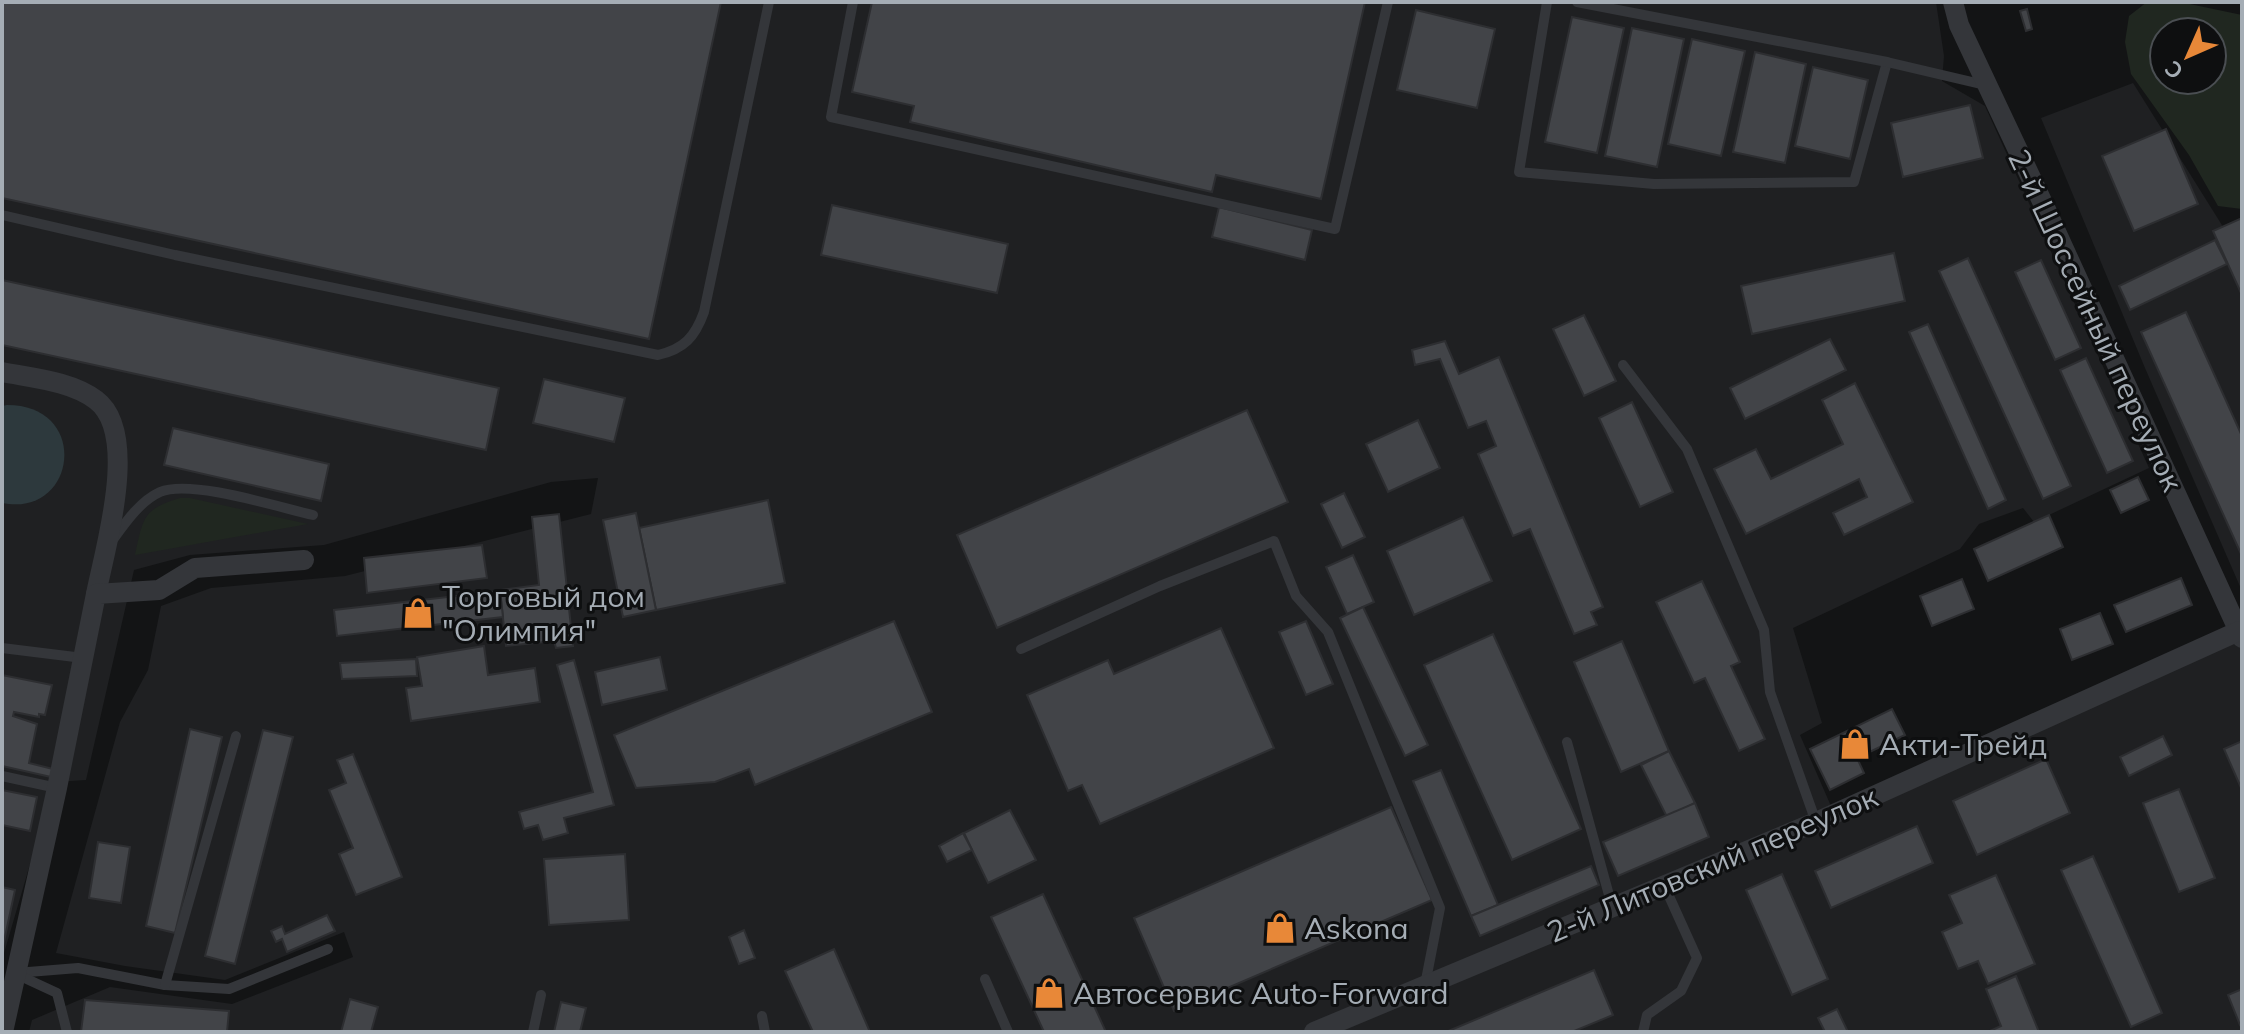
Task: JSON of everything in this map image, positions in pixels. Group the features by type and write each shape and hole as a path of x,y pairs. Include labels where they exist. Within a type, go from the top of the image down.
{"street":[{"name":"2-й Шоссейный переулок","path":"1953,2 1959,25 2241,632"},
{"path":"2,372 74,389 94,399 110,416 116,448 117,481 57,788 3,1032"},
{"path":"96,594 159,590 195,568 304,560"},
{"name":"2-й Литовский переулок","path":"1314,1032 1816,822 2241,632"}],"lane":[{"path":"2,215 175,255 648,353 658,355 669,352 691,340 704,312 769,2"},
{"path":"853,2 831,117 1335,229 1388,2"},
{"path":"1547,2 1519,172 1654,184 1854,182 1887,62"},
{"path":"1577,2 1887,62 1987,85"},
{"path":"1623,365 1687,449 1764,630 1770,692 1816,822"},
{"path":"103,556 140,507 156,494 174,488 196,488 313,515"},
{"path":"1021,649 1160,586 1274,541 1296,596 1328,632 1440,908 1425,985"},
{"path":"2,648 83,658"},
{"path":"165,985 236,736"},
{"path":"1567,742 1612,906"},
{"path":"2,776 57,788"},
{"path":"1643,1032 1647,1015 1681,991 1697,958 1664,885"},
{"path":"14,973 78,968 165,985 229,989 328,949"},
{"path":"14,973 57,993 67,1032"},
{"path":"985,979 1008,1032"},
{"path":"533,1032 541,995"},
{"path":"762,1016 765,1032"}],"shaded area":[{"path":"2,2 1936,2 1944,56 1942,81 1985,106 2149,468 2034,522 2023,508 1979,524 1960,549 1793,628 1822,723 1800,735 1834,813 2242,628 2242,1032 29,1032 32,1020 110,987 232,1004 353,957 344,932 225,980 56,953 120,722 148,670 161,606 211,588 345,576 591,514 598,478 551,482 324,545 190,555 134,570 86,780 54,782 2,960"},
{"path":"2147,2 2180,2 2242,15 2242,209 2218,206 2189,155 2131,74 2125,42 2129,16"},
{"path":"2133,83 2225,230 2242,225 2242,591 2041,118"},
{"path":"2,406 34,410 52,422 62,440 64,460 59,479 46,494 27,503 2,503"},
{"path":"180,498 308,524 135,555 147,517 158,506"}],"building":[{"path":"2,2 721,2 649,339 2,198"},
{"path":"872,2 1365,2 1321,199 1216,175 1212,192 910,122 914,106 852,92"},
{"path":"2027,9 2032,29 2026,31 2020,11"},
{"path":"1416,10 1495,29 1477,108 1397,90"},
{"path":"1572,17 1624,28 1597,153 1545,142"},
{"path":"1632,28 1684,39 1657,167 1605,156"},
{"path":"1692,39 1745,51 1721,156 1668,144"},
{"path":"1755,52 1806,64 1785,163 1733,152"},
{"path":"1813,67 1868,80 1850,159 1795,146"},
{"path":"1970,105 1983,158 1903,177 1891,123"},
{"path":"2166,129 2198,204 2134,231 2102,156"},
{"path":"832,205 1008,244 997,293 821,255"},
{"path":"1219,207 1312,230 1305,260 1212,237"},
{"path":"2242,218 2242,293 2241,293 2213,231"},
{"path":"2215,240 2227,264 2130,310 2119,286"},
{"path":"1894,253 1905,301 1752,334 1741,286"},
{"path":"1968,258 2071,486 2043,499 1939,271"},
{"path":"2041,260 2081,348 2055,360 2015,272"},
{"path":"2,280 499,388 486,450 2,345"},
{"path":"2186,312 2242,436 2242,556 2141,332"},
{"path":"1584,315 1616,381 1584,396 1553,329"},
{"path":"1928,324 2006,500 1988,509 1909,332"},
{"path":"1830,339 1846,370 1745,419 1730,388"},
{"path":"1445,341 1459,374 1499,357 1603,607 1591,612 1597,625 1574,634 1530,529 1513,536 1478,454 1496,446 1486,421 1468,428 1440,359 1415,365 1412,350"},
{"path":"2086,358 2133,461 2107,473 2060,370"},
{"path":"544,379 625,398 614,442 533,423"},
{"path":"1855,383 1913,502 1844,535 1833,513 1867,497 1859,479 1746,534 1714,469 1756,449 1771,479 1843,444 1822,400"},
{"path":"1632,402 1673,492 1640,507 1599,418"},
{"path":"1247,410 1288,502 997,628 957,535"},
{"path":"1418,420 1440,468 1388,492 1366,444"},
{"path":"173,428 329,464 321,501 164,465"},
{"path":"2138,477 2149,500 2121,513 2110,490"},
{"path":"1344,493 1365,537 1342,548 1321,504"},
{"path":"768,500 785,583 656,610 639,528"},
{"path":"636,513 656,610 623,617 603,520"},
{"path":"559,514 573,646 556,648 554,641 506,646 500,590 539,585 532,517"},
{"path":"2049,515 2063,547 1988,581 1974,549"},
{"path":"1463,517 1492,581 1414,615 1387,551"},
{"path":"482,545 487,578 367,593 364,558"},
{"path":"1353,555 1374,602 1347,614 1326,567"},
{"path":"2181,578 2192,605 2126,632 2114,605"},
{"path":"1962,579 1974,609 1932,626 1920,596"},
{"path":"1702,581 1740,662 1731,666 1765,739 1739,751 1705,678 1694,683 1656,602"},
{"name":"Торговый дом \"Олимпия\"","path":"500,591 503,617 337,636 334,610"},
{"path":"1363,607 1428,745 1405,756 1340,618"},
{"path":"2100,613 2113,644 2072,660 2060,629"},
{"path":"894,621 932,712 755,785 749,769 715,782 636,788 614,735"},
{"path":"1306,621 1333,684 1306,695 1279,632"},
{"path":"1221,628 1274,748 1100,824 1082,785 1068,791 1027,695 1108,660 1114,674"},
{"path":"1493,634 1581,829 1512,860 1424,665"},
{"path":"1622,641 1669,751 1621,772 1574,662"},
{"path":"484,646 488,675 535,668 540,702 411,721 406,688 422,686 417,657"},
{"path":"660,657 667,690 602,705 595,672"},
{"path":"416,659 417,676 342,679 340,663"},
{"path":"574,660 614,805 564,818 568,833 543,840 538,825 524,829 519,812 593,792 557,665"},
{"path":"2,675 52,685 45,715 39,714 39,717 14,712 13,716 37,724 29,763 53,769 51,777 2,766"},
{"path":"1892,709 1905,735 1857,758 1864,773 1830,790 1810,749"},
{"path":"190,729 222,737 175,933 146,926"},
{"path":"263,730 293,737 235,964 205,956"},
{"path":"2163,736 2172,755 2129,776 2120,757"},
{"path":"2242,741 2242,790 2224,749"},
{"path":"1669,751 1695,803 1667,817 1641,765"},
{"path":"353,754 402,877 356,895 339,854 353,848 329,790 346,783 337,760"},
{"path":"2046,759 2070,813 1977,855 1953,801"},
{"path":"1441,770 1498,905 1471,916 1413,781"},
{"path":"2179,789 2215,878 2179,892 2143,803"},
{"path":"2,790 37,797 30,831 2,825"},
{"path":"1695,803 1709,837 1618,876 1603,842"},
{"path":"1391,807 1432,900 1174,1011 1134,918"},
{"path":"1010,810 1036,860 988,883 964,833"},
{"path":"1917,826 1933,863 1831,908 1815,871"},
{"path":"963,833 972,850 947,862 939,846"},
{"path":"98,842 130,847 121,903 89,898"},
{"path":"625,854 629,920 549,925 544,859"},
{"path":"2093,856 2162,1013 2131,1027 2061,870"},
{"path":"1591,866 1599,885 1480,936 1471,916"},
{"path":"1782,874 1828,979 1792,995 1746,890"},
{"path":"1996,875 2035,964 1988,984 1978,961 1958,969 1942,932 1962,923 1949,895"},
{"path":"2,887 15,890 2,951"},
{"path":"1043,894 1106,1032 1044,1032 991,917"},
{"path":"327,915 335,931 287,952 282,939 276,942 271,931 282,926 285,934"},
{"path":"744,930 755,958 739,964 729,937"},
{"path":"834,949 870,1032 813,1032 785,971"},
{"path":"1594,970 1613,1015 1572,1032 1446,1032"},
{"path":"2016,976 2039,1032 1988,1032 2001,1026 1986,989"},
{"path":"2242,989 2242,1024 2240,1025 2228,995"},
{"path":"350,999 378,1007 371,1032 341,1032"},
{"path":"85,1000 229,1011 227,1032 81,1032"},
{"path":"561,1002 586,1008 580,1032 554,1032"},
{"path":"1837,1009 1848,1032 1825,1032 1818,1018"}],"place":[{"name":"Торговый дом \"Олимпия\"","path":"418,613"},
{"name":"Акти-Трейд","path":"1855,744"},
{"name":"Askona","path":"1280,928"},
{"name":"Автосервис Auto-Forward","path":"1049,993"}]}
